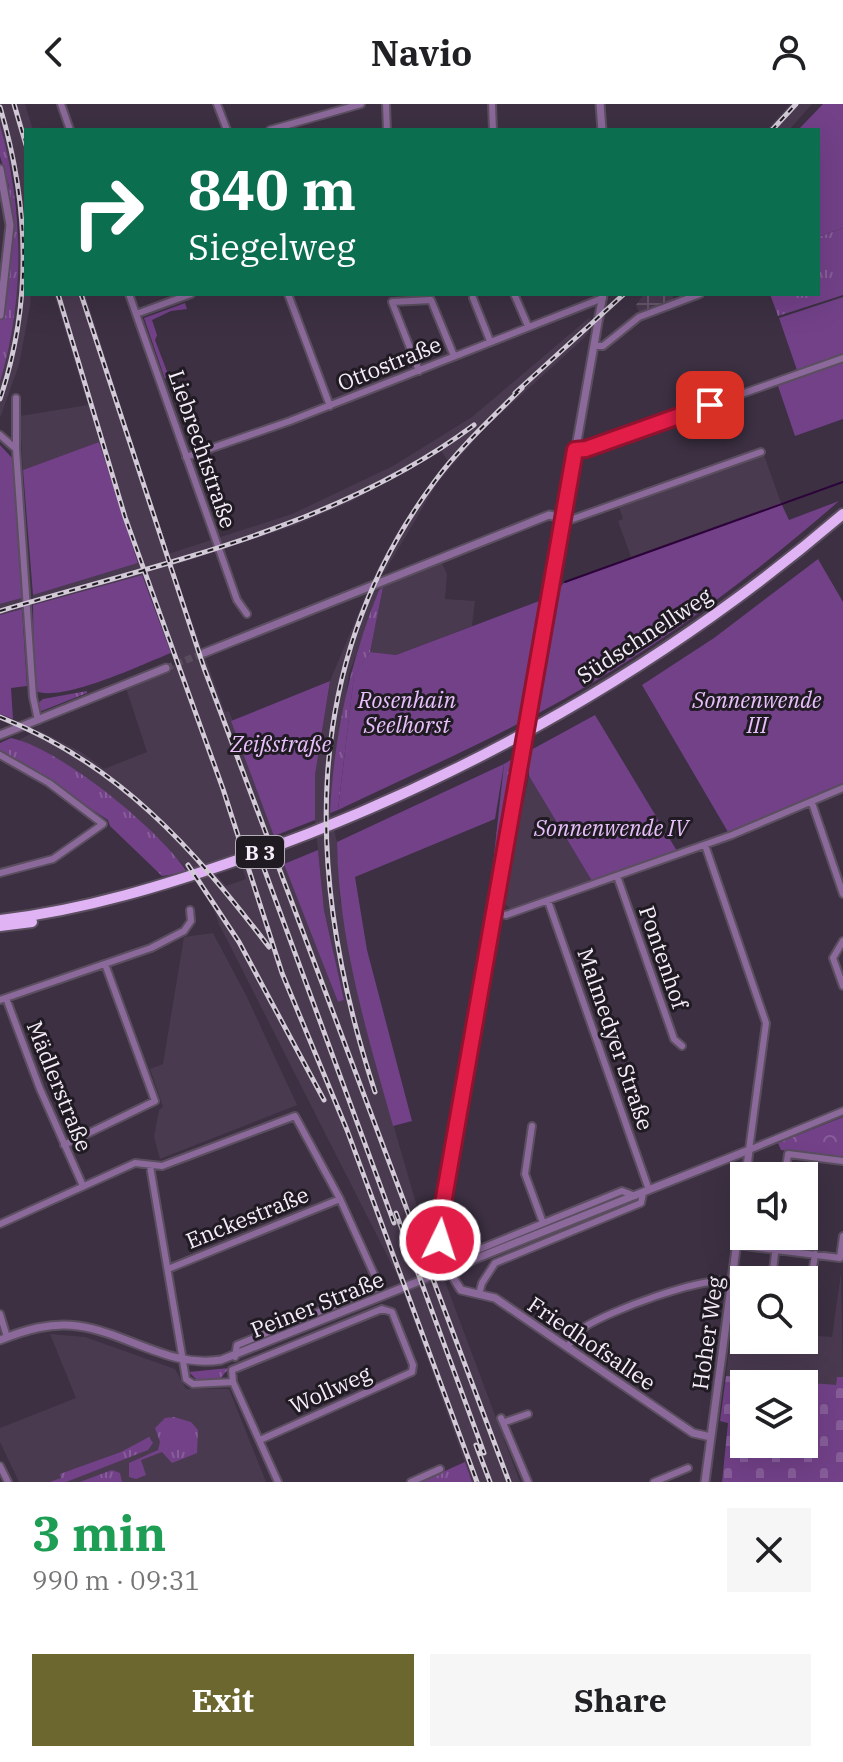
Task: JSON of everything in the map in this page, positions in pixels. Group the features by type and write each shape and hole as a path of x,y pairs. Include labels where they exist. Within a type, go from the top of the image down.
{"highway":[{"name":"Südschnellweg","path":"0,920 91,905 191,876 320,829 431,781 618,679 731,602 843,514"},
{"name":"Südschnellweg","path":"4,927 93,911 194,882 344,827 458,775 541,732 683,644 843,523"}],"street":[{"path":"61,104 69,128"},
{"path":"217,104 226,128"},
{"path":"277,128 361,104"},
{"path":"386,104 387,128"},
{"path":"492,104 493,128"},
{"path":"600,104 602,128"},
{"path":"0,169 10,225 0,315"},
{"path":"0,226 10,225"},
{"name":"Liebrechtstraße","path":"130,296 237,600 247,614"},
{"path":"136,314 186,296"},
{"path":"289,296 330,406"},
{"path":"515,296 528,326"},
{"path":"450,1261 440,1240 440,1221 603,296"},
{"name":"Ottostraße","path":"186,457 330,406 603,296"},
{"path":"594,346 603,346 639,317 695,296"},
{"path":"473,298 490,341"},
{"path":"419,371 392,302 431,300 454,356"},
{"path":"575,450 608,442 843,358"},
{"path":"16,398 16,449 33,697 38,720"},
{"path":"0,435 16,449"},
{"path":"204,653 549,515 570,520 761,452"},
{"path":"0,735 166,668"},
{"path":"0,755 49,783 103,824 101,829 53,859 0,873"},
{"path":"494,912 506,915 548,901 705,845 843,788"},
{"path":"812,803 843,894"},
{"path":"705,845 766,1023 748,1162"},
{"name":"Pontenhof","path":"617,876 674,1039 682,1046"},
{"name":"Malmedyer Straße","path":"548,901 642,1193"},
{"path":"3,999 105,964 184,931 191,921 190,910"},
{"path":"843,941 834,951 833,958 843,986"},
{"path":"64,1145 151,1106 155,1096 105,964"},
{"name":"Mädlerstraße","path":"3,999 83,1186"},
{"name":"Peiner Straße","path":"4,1338 34,1328 78,1326 182,1361 205,1363 235,1357 843,1111"},
{"path":"0,1224 135,1163 162,1166 295,1116 340,1199"},
{"path":"532,1126 525,1174 543,1223"},
{"path":"787,1162 788,1154 843,1161"},
{"path":"150,1166 186,1379 193,1384 233,1382 278,1482"},
{"name":"Peiner Straße","path":"450,1261 622,1191 642,1193"},
{"name":"Peiner Straße","path":"479,1294 495,1263 641,1203 642,1193"},
{"name":"Peiner Straße","path":"235,1357 237,1345 377,1286 378,1280 340,1199"},
{"name":"Enckestraße","path":"168,1269 340,1199"},
{"path":"774,1266 776,1250 840,1258 843,1236"},
{"path":"813,1266 815,1254"},
{"name":"Friedhofsallee","path":"450,1261 454,1279 461,1290 495,1298 693,1433 711,1437"},
{"path":"567,1347 583,1328 650,1300 702,1281 730,1281"},
{"name":"Hoher Weg","path":"705,1482 730,1296"},
{"name":"Peiner Straße","path":"233,1382 231,1373 235,1368 389,1309"},
{"name":"Wollweg","path":"260,1440 413,1370 389,1309"},
{"path":"0,1314 4,1338"},
{"path":"528,1414 503,1420 528,1482"},
{"path":"0,1466 8,1482"},
{"path":"654,1482 688,1468"},
{"path":"411,1482 440,1469"}],"shaded area":[{"path":"0,104 25,104 32,128 24,128 24,296 31,296 19,365 0,418 0,382 15,308 19,228 16,190 0,125"},
{"path":"790,104 812,104 791,128 769,128"},
{"path":"55,296 86,296 168,554 292,514 393,466 472,417 590,317 589,332 584,338 483,430 438,482 385,571 375,574 400,527 448,461 441,451 352,501 296,525 172,566 225,712 229,711 338,1002 344,1000 324,910 315,820 315,775 330,681 366,595 379,590 349,674 330,813 337,842 340,900 378,1072 418,1210 432,1207 431,1244 520,1482 472,1482 398,1277 219,924 208,892 160,840 110,796 19,740 38,730 81,752 104,769 147,752 125,685 176,664 142,575 33,605 33,595 138,563 99,442 23,470 20,416 88,405","holes":["239,857 246,879 226,886 209,866"]},
{"path":"643,296 673,296 674,300 639,312 636,305"},
{"path":"764,455 781,503 631,557 618,521 623,519 619,507"},
{"path":"442,563 447,574 445,599 475,601 472,626 396,655 370,652 383,587"},
{"path":"22,598 22,609 0,615 0,604"},
{"path":"529,776 592,881 511,909 502,902"},
{"path":"213,933 247,997 297,1105 160,1159 154,1137 159,1110 163,1107 150,1069 163,1064 184,937"},
{"path":"841,1273 843,1377 837,1377 836,1386 818,1384 818,1370 730,1370 730,1376 726,1376 730,1344 730,1354 818,1354 818,1336 832,1337"},
{"path":"50,1334 85,1337 175,1369 186,1389 229,1389 266,1482 19,1482 0,1442 0,1428 76,1398"}],"green space":[{"path":"823,104 843,104 843,228 820,236 820,128 800,128"},
{"path":"0,125 14,189 18,254 14,318 0,382 0,315 9,186 0,156"},
{"path":"843,228 843,295 778,316 771,296 820,296 820,236"},
{"path":"843,297 843,356 798,373 779,318"},
{"path":"185,303 187,309 171,311 152,320 157,335 155,340 168,374 165,379 144,318"},
{"path":"843,362 843,419 795,436 778,386"},
{"path":"99,442 138,563 33,595 23,470"},
{"path":"0,445 13,459 22,598 0,604"},
{"name":"Rosenhain Seelhorst","path":"839,501 731,589 616,668 511,728 338,810 354,675 370,652 396,655 550,597 564,583 781,503 789,520"},
{"name":"Sonnenwende III","path":"818,559 843,602 843,783 728,832 642,685 714,638"},
{"path":"142,575 171,653 81,688 46,693 34,690 33,605"},
{"path":"383,587 370,652 354,676 338,810 330,813 335,755 345,699 369,617"},
{"path":"22,609 27,686 11,688 13,719 0,714 0,615"},
{"name":"Zeißstraße","path":"330,681 315,775 315,820 274,836 231,721"},
{"path":"87,691 39,712 37,704 43,699"},
{"name":"Sonnenwende IV","path":"595,715 677,851 592,881 529,776 529,751"},
{"path":"11,738 56,757 108,793 155,835 187,872 162,876 110,826 108,820 0,750 0,743"},
{"path":"514,758 490,900 489,901 504,764"},
{"path":"504,764 495,819 355,877 367,950 412,1121 393,1126 348,950 337,842"},
{"path":"318,850 324,910 344,1000 338,1002 284,864"},
{"path":"843,1117 843,1159 781,1150 778,1143"},
{"path":"229,1368 220,1379 198,1381 189,1372"},
{"path":"726,1376 730,1376 730,1458 818,1458 818,1384 836,1385 837,1377 843,1377 843,1482 722,1482 728,1423 720,1421"},
{"path":"165,1418 191,1422 198,1430 197,1453 172,1463 162,1452 141,1460 146,1475 136,1479 129,1477 129,1463 158,1450 160,1442 155,1428"},
{"path":"149,1437 153,1443 148,1450 66,1482 50,1482 61,1478 60,1474 121,1452"},
{"path":"465,1462 472,1482 420,1482"},
{"path":"112,1470 120,1473 122,1482 80,1482"}],"waterway":[{"path":"565,582 843,482"}],"tunnel":[{"path":"166,668 204,653"}],"railway":[{"path":"14,104 24,138"},
{"path":"774,128 796,104"},
{"path":"0,107 17,180 23,253 18,326 0,399"},
{"path":"59,296 125,517 223,789 282,973 347,1130 477,1482"},
{"path":"82,296 204,668 509,1482"},
{"path":"515,393 622,296"},
{"path":"375,1092 352,1013 336,934 327,855 327,777 337,700 358,625 390,552 445,468 522,388"},
{"path":"0,611 246,539 306,516 364,491 421,461 474,425"},
{"path":"0,717 43,736 82,759 151,812 212,876 269,947"},
{"path":"255,844 394,1223"},
{"path":"188,865 239,942 324,1100"},
{"path":"396,1213 484,1453"},
{"path":"476,1445 490,1482"}],"route":[{"path":"440,1240 440,1221 575,450 586,449 710,405"}]}
